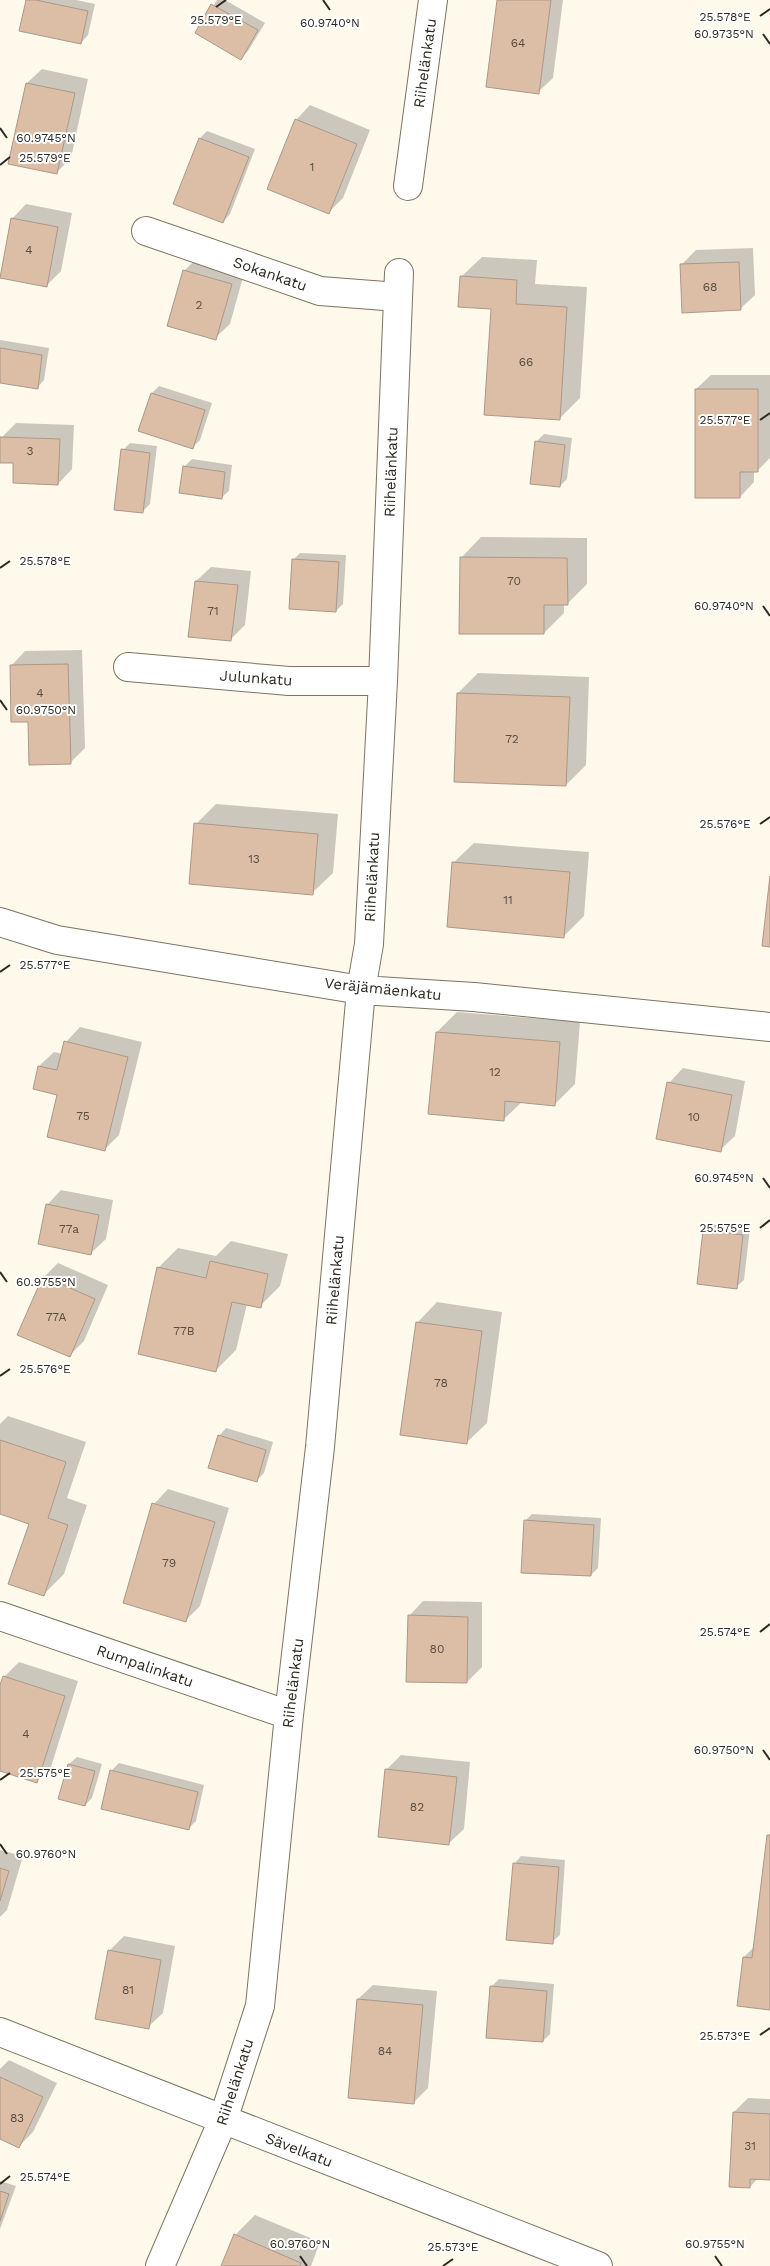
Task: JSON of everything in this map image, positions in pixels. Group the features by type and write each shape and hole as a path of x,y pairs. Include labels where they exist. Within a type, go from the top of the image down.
{"street":[{"name":"Riihelänkatu","path":"408,186 433,0"},
{"name":"Sokankatu","path":"146,231 320,291 398,285"},
{"name":"Riihelänkatu","path":"160,2266 224,2120 260,2006 289,1715 320,1447 361,990 368,944 383,681 398,285"},
{"name":"Julunkatu","path":"128,667 289,681 383,681"},
{"name":"Veräjämäenkatu","path":"0,922 57,940 361,990 474,997 770,1027"},
{"name":"Rumpalinkatu","path":"0,1616 289,1715"},
{"name":"Sävelkatu","path":"0,2032 598,2266"}],"building":[{"path":"26,0 36,0 88,11 81,44 19,31"},
{"path":"497,0 551,0 539,94 486,87"},
{"path":"211,4 258,30 241,60 195,33"},
{"path":"26,83 75,93 57,174 8,164"},
{"path":"295,119 357,144 329,214 267,189"},
{"path":"199,138 249,157 223,223 173,204"},
{"path":"11,218 58,227 47,287 0,278"},
{"path":"739,262 741,310 682,313 680,264"},
{"path":"183,270 232,284 216,340 167,326"},
{"path":"460,276 517,280 516,304 567,307 560,420 484,415 491,309 458,307"},
{"path":"0,348 42,355 38,389 0,383"},
{"path":"695,389 758,389 758,472 740,472 740,498 695,498"},
{"path":"151,393 205,410 193,449 138,431"},
{"path":"0,437 60,439 58,485 13,483 13,463 0,463"},
{"path":"535,441 565,445 560,487 530,484"},
{"path":"121,449 150,453 143,513 114,510"},
{"path":"183,466 225,472 222,499 179,493"},
{"path":"460,557 567,558 568,605 544,605 544,634 459,634"},
{"path":"292,559 339,562 336,612 289,609"},
{"path":"195,581 238,585 231,641 188,637"},
{"path":"68,664 71,764 29,765 28,722 11,722 10,665"},
{"path":"457,693 570,697 566,786 454,782"},
{"path":"194,823 318,834 313,895 189,884"},
{"path":"452,862 570,872 564,938 447,927"},
{"path":"770,876 770,947 762,946"},
{"path":"436,1032 560,1042 555,1106 505,1101 504,1121 428,1114"},
{"path":"64,1041 128,1057 105,1151 47,1137 57,1095 33,1089 38,1066 57,1070"},
{"path":"667,1082 732,1095 721,1152 656,1139"},
{"path":"46,1204 99,1215 91,1255 38,1244"},
{"path":"703,1230 743,1235 737,1289 697,1284"},
{"path":"210,1261 268,1274 261,1308 232,1302 216,1372 138,1354 157,1267 206,1278"},
{"path":"43,1276 95,1299 70,1357 17,1335"},
{"path":"416,1322 482,1331 467,1444 400,1435"},
{"path":"218,1435 266,1450 257,1482 208,1468"},
{"path":"0,1440 66,1462 48,1518 68,1525 44,1596 8,1584 29,1524 0,1514"},
{"path":"152,1503 215,1522 186,1622 123,1603"},
{"path":"524,1520 594,1525 591,1576 521,1573"},
{"path":"408,1615 468,1617 467,1683 406,1682"},
{"path":"3,1676 65,1696 37,1783 0,1771 0,1685"},
{"path":"68,1764 95,1771 85,1806 58,1799"},
{"path":"385,1769 457,1777 449,1845 378,1837"},
{"path":"110,1770 198,1792 189,1830 101,1809"},
{"path":"767,1835 770,1835 770,2010 737,2006 743,1957 752,1958"},
{"path":"513,1863 559,1867 553,1944 506,1940"},
{"path":"0,1868 9,1871 0,1901"},
{"path":"108,1950 161,1960 149,2029 95,2019"},
{"path":"490,1986 547,1991 543,2042 486,2038"},
{"path":"357,1999 423,2005 414,2104 348,2098"},
{"path":"0,2077 43,2097 19,2148 0,2139"},
{"path":"733,2112 770,2114 770,2180 750,2179 750,2188 729,2187"},
{"path":"0,2191 9,2194 0,2221"},
{"path":"234,2234 301,2263 300,2266 221,2266"}]}
